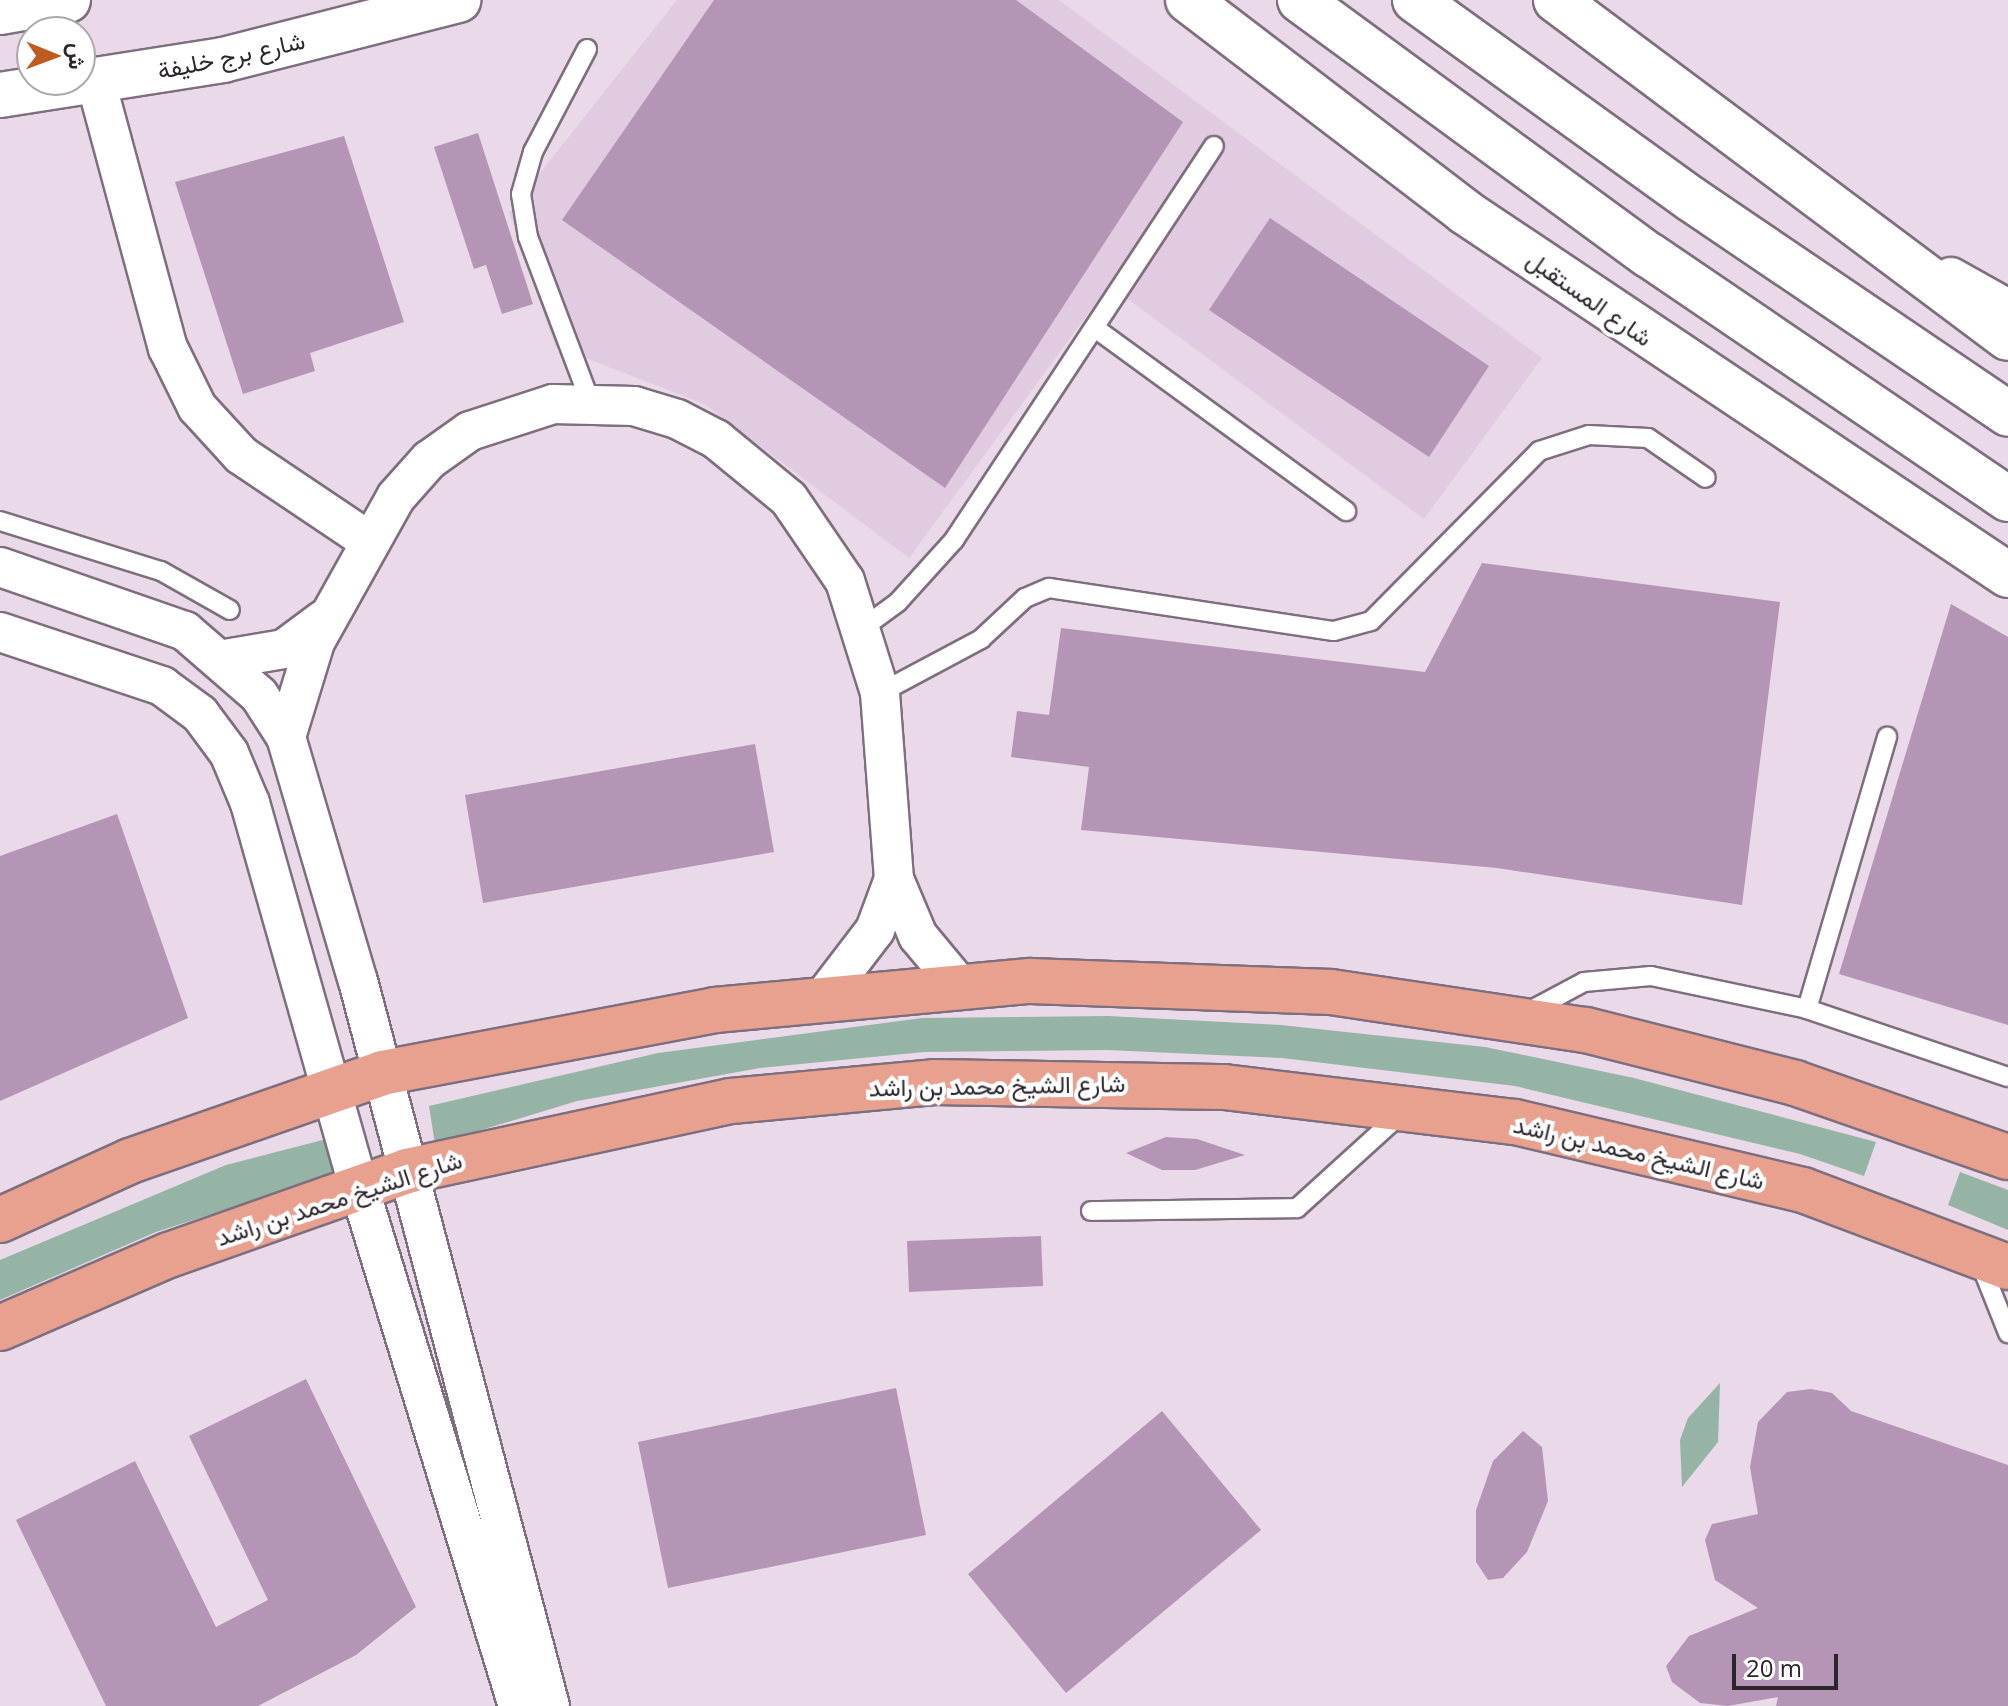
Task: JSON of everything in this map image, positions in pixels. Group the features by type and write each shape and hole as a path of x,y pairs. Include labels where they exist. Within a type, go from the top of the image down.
{"main road":[{"path":"0,1220 130,1161 382,1073 608,1026 958,984 1238,985 1516,1018 1795,1083 2008,1157"},
{"name":"شارع الشيخ محمد بن راشد","path":"0,1328 169,1255 407,1171 731,1101 934,1082 1127,1082 1409,1106 1707,1165 1803,1190 1992,1260"}],"street":[{"path":"0,12 68,0"},
{"path":"337,31 375,0"},
{"name":"شارع برج خليفة","path":"96,82 223,60 458,0"},
{"name":"شارع المستقبل","path":"1188,0 1317,104 1503,238 2008,575"},
{"path":"1415,0 1679,190 2008,414"},
{"path":"1556,0 2008,338"},
{"path":"1304,4 1662,264 2008,499"},
{"path":"96,82 168,348 197,407 241,455 369,541"},
{"path":"1862,229 2008,309"},
{"path":"286,737 302,672 331,613 369,541 429,460 470,431 516,412 590,401 677,419 752,465 820,538 864,627 880,693 894,879 918,936 958,984"},
{"path":"0,567 141,610 225,659 259,695 286,737 382,1073 550,1706"},
{"path":"225,659 284,649 331,613"},
{"path":"0,632 162,686 200,714 229,753 250,803 359,1187 518,1706"},
{"path":"823,998 875,930 894,879"}],"lane":[{"path":"587,49 533,152 521,194 528,237 590,401"},
{"path":"864,627 898,602 954,540 1214,146"},
{"path":"1095,328 1346,511"},
{"path":"880,693 981,639 1025,598 1049,588 1334,631 1371,621 1539,451 1589,435 1648,438 1706,478"},
{"path":"0,521 161,571 230,610"},
{"path":"1807,1009 1887,737"},
{"path":"1516,1018 1584,982 1629,975 1807,1009 2008,1077"},
{"path":"1091,1211 1297,1208 1409,1106"},
{"path":"1992,1260 2008,1333"}],"shaded area":[{"path":"677,0 1059,0 1542,358 1424,519 1109,285 909,558 704,404 555,346 509,212"}],"green space":[{"path":"1108,1016 1281,1025 1485,1047 1634,1078 1876,1142 1864,1176 1800,1154 1515,1086 1282,1058 1107,1050 924,1052 760,1068 577,1101 435,1144 429,1106 658,1053 922,1018"},
{"path":"338,1136 345,1171 156,1232 0,1300 0,1260 226,1165"},
{"path":"1960,1172 2008,1190 2008,1230 1948,1205"},
{"path":"1720,1383 1718,1442 1682,1487 1680,1440 1688,1418"}],"building":[{"path":"714,0 1016,0 1183,122 945,488 562,220"},
{"path":"478,133 533,304 502,314 486,265 474,269 434,147"},
{"path":"344,136 404,322 310,353 315,371 243,394 175,182"},
{"path":"1270,218 1489,366 1429,457 1209,310"},
{"path":"1482,563 1780,602 1742,905 1497,868 1081,830 1089,767 1011,757 1017,711 1049,715 1061,628 1425,672"},
{"path":"1951,604 2008,637 2008,1025 1839,974"},
{"path":"755,744 774,852 483,903 465,795"},
{"path":"117,814 188,1018 0,1101 0,856"},
{"path":"1166,1137 1197,1139 1245,1155 1195,1170 1162,1170 1126,1153"},
{"path":"1041,1236 1043,1286 909,1292 907,1241"},
{"path":"306,1379 416,1607 356,1655 258,1706 106,1706 16,1520 135,1461 216,1627 268,1600 189,1436"},
{"path":"896,1388 926,1535 668,1588 638,1442"},
{"path":"1811,1389 1832,1393 1851,1411 2008,1465 2008,1706 1776,1706 1778,1697 1728,1706 1700,1703 1672,1682 1666,1666 1689,1636 1758,1608 1715,1580 1705,1540 1712,1524 1758,1514 1750,1467 1758,1422 1787,1392"},
{"path":"1162,1411 1261,1530 1066,1693 968,1574"},
{"path":"1523,1431 1542,1447 1548,1501 1527,1552 1503,1578 1488,1580 1476,1562 1476,1510 1493,1461"}]}
